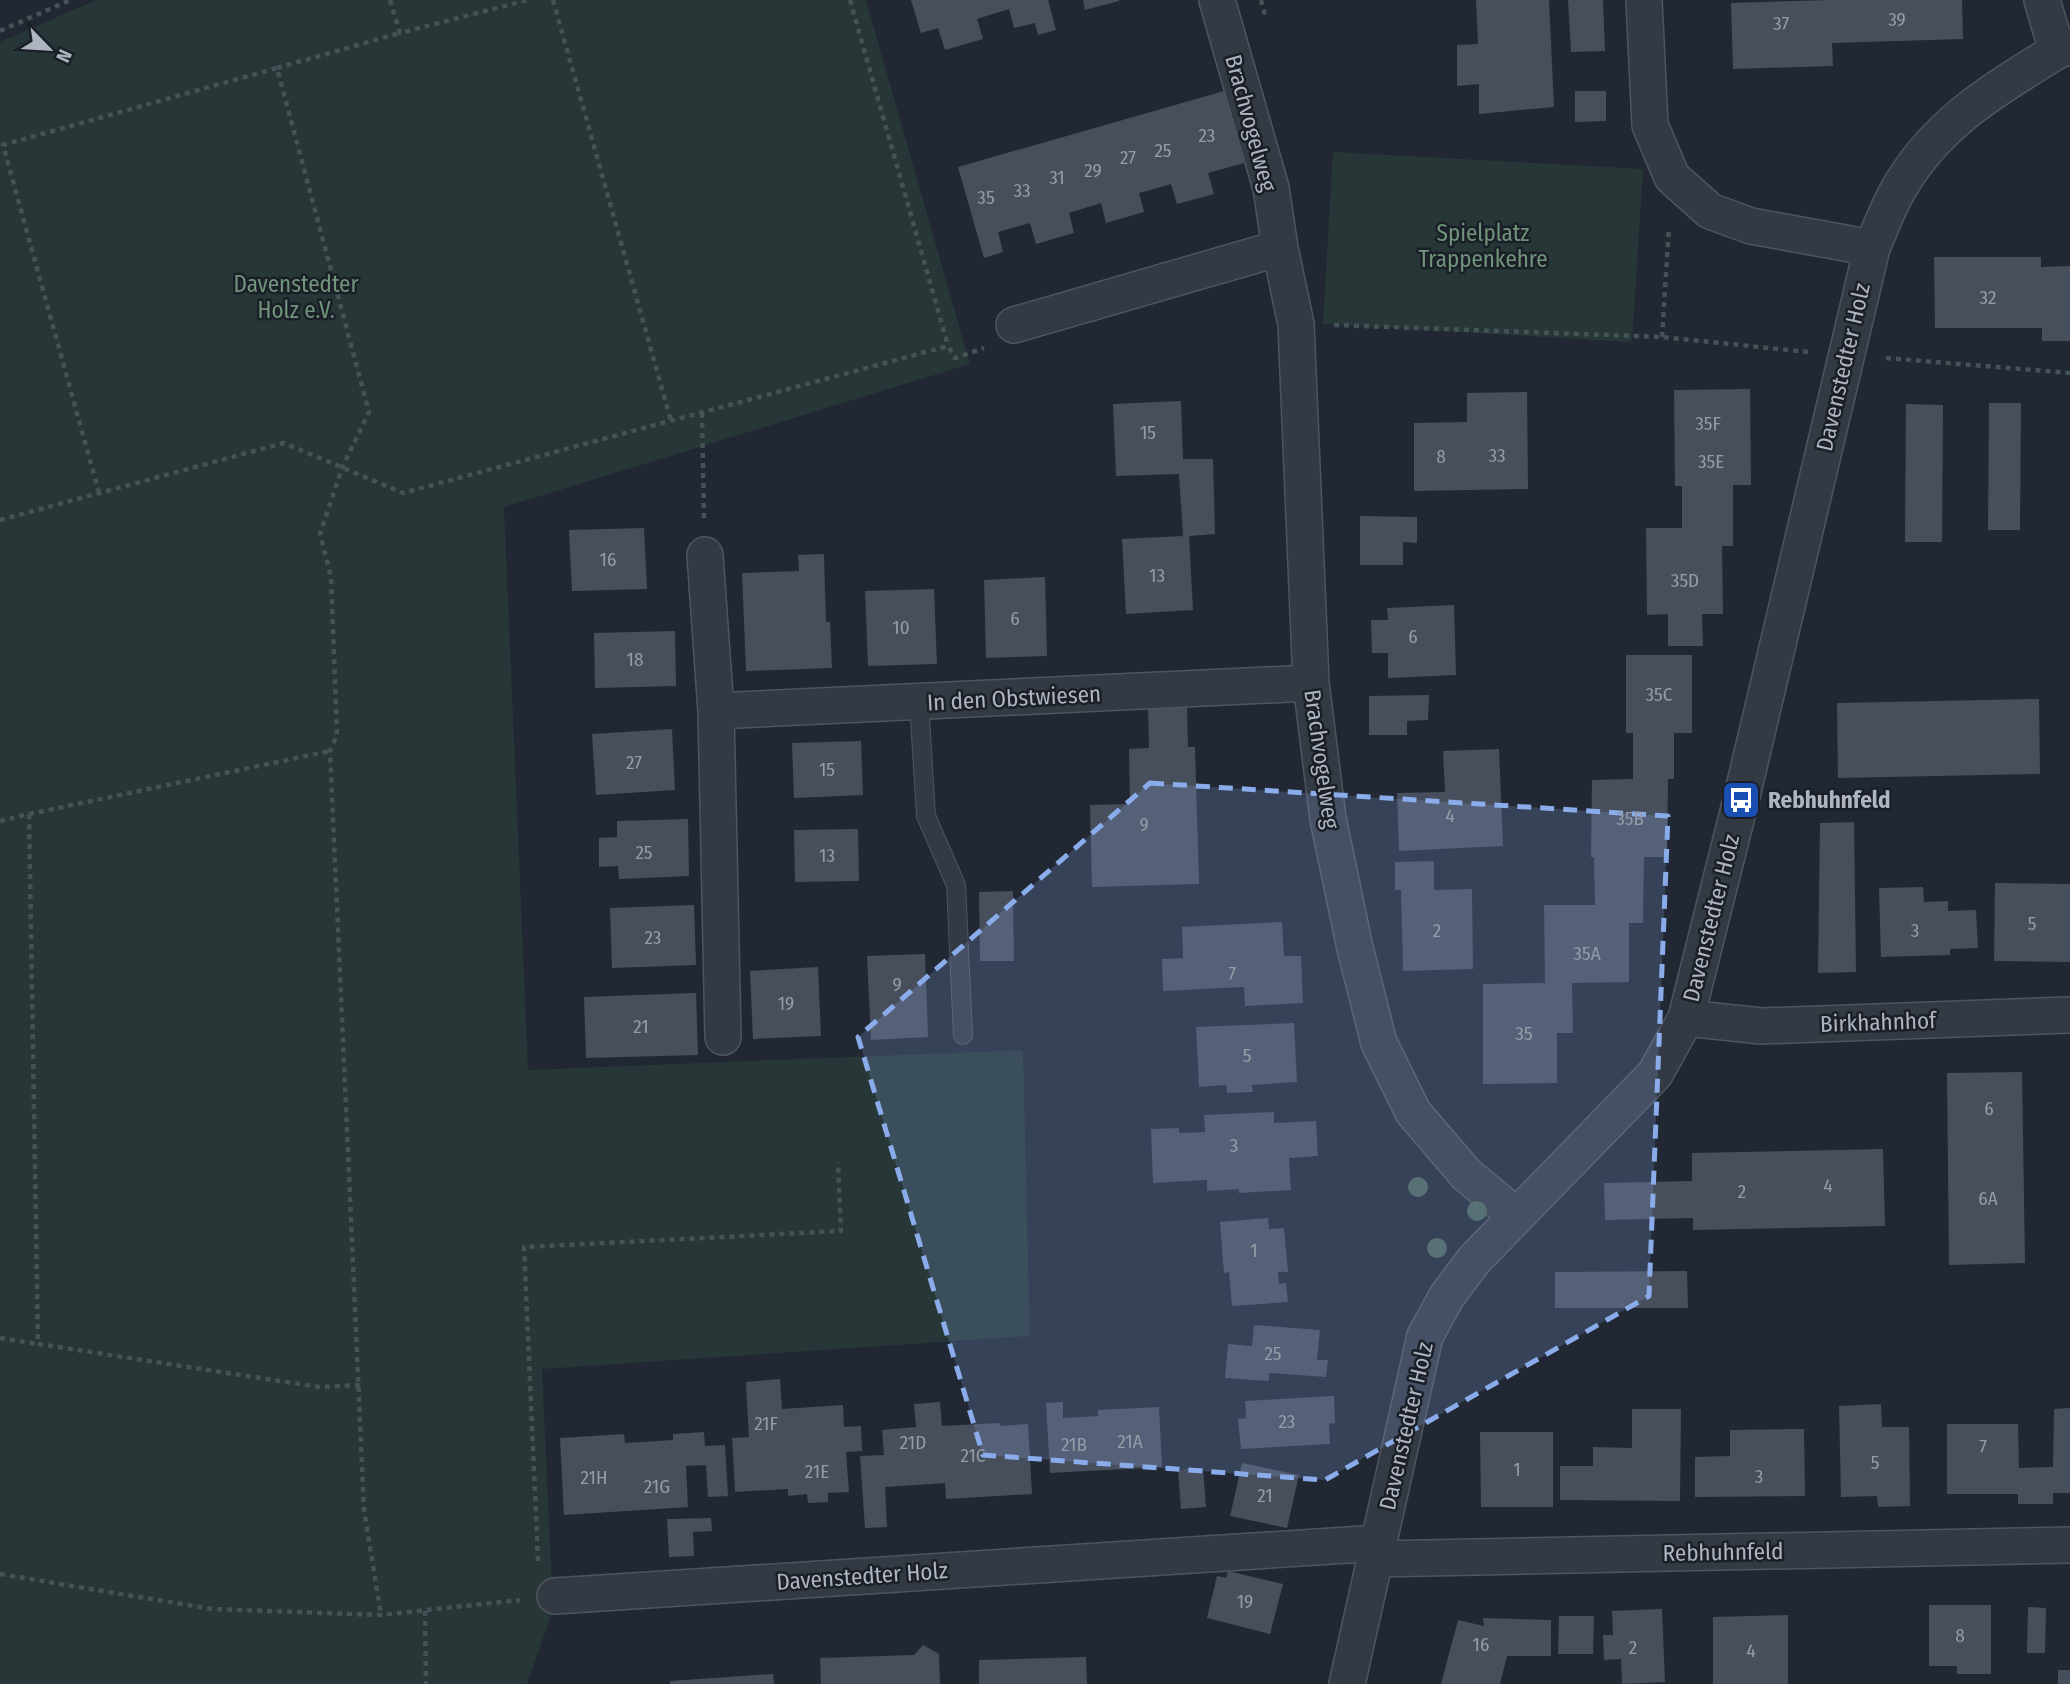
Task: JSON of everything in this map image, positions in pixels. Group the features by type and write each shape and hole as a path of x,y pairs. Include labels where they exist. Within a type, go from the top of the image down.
{"street":[{"name":"Brachvogelweg","path":"1217,0 1271,188 1296,324 1311,683 1328,819 1355,948 1380,1043 1413,1112 1466,1174 1516,1216"},
{"path":"1644,0 1650,125 1672,177 1710,212 1751,226 1872,248"},
{"path":"2042,0 2064,48"},
{"name":"Davenstedter Holz","path":"1347,1684 1425,1336 1454,1287 1474,1260 1655,1074 1686,1018 1872,248 1901,185 1934,138 1983,96 2064,48"},
{"path":"1014,325 1280,248"},
{"path":"705,555 716,711 723,1037"},
{"name":"In den Obstwiesen","path":"716,711 1311,683"},
{"name":"Birkhahnhof","path":"1686,1018 1761,1026 2070,1015"},
{"name":"Rebhuhnfeld","path":"1377,1551 2070,1545"},
{"name":"Davenstedter Holz","path":"547,1596 1377,1551"}],"lane":[{"path":"919,702 926,816 956,885 963,1035"}],"path":[{"path":"0,31 70,0"},
{"path":"390,0 400,33"},
{"path":"99,493 3,145 400,33 528,0"},
{"path":"553,0 671,421"},
{"path":"850,0 947,346 955,358 992,345 1014,325"},
{"path":"277,68 369,412 342,468 320,534 331,577 337,735 330,751 365,1510 381,1615"},
{"path":"1661,337 1672,177"},
{"path":"1296,324 1661,337 1845,356 2070,373"},
{"path":"0,520 284,443 403,493 947,346"},
{"path":"702,412 705,555"},
{"path":"0,821 330,751"},
{"path":"29,814 38,1344"},
{"path":"0,1574 212,1609 381,1615 547,1596 524,1247 841,1231 838,1162"},
{"path":"0,1338 319,1387 360,1385"},
{"path":"425,1611 426,1684"}],"highlighted area":[{"path":"1150,783 1668,816 1649,1296 1325,1480 983,1455 858,1037"}],"green space":[{"name":"Davenstedter Holz e.V.","path":"96,0 866,0 970,364 504,507 528,1070 1023,1050 1030,1336 542,1369 553,1610 527,1684 0,1684 0,42"},
{"name":"Spielplatz Trappenkehre","path":"1333,152 1643,169 1632,342 1323,324"}],"building":[{"path":"911,0 1048,0 1056,30 1038,35 1035,23 1014,28 1009,9 977,19 983,39 945,50 938,28 921,33"},
{"path":"1083,0 1119,0 1119,1 1085,10"},
{"path":"1476,0 1549,0 1554,107 1479,114 1479,84 1457,86 1457,45 1478,44"},
{"path":"1568,0 1603,0 1605,51 1571,52"},
{"path":"1962,0 1963,39 1832,43 1833,66 1733,69 1731,3"},
{"path":"1224,91 1244,163 1208,173 1214,194 1177,204 1171,184 1139,193 1144,212 1106,223 1101,203 1069,213 1074,233 1036,244 1030,223 998,232 1003,252 984,258 958,167"},
{"path":"1575,91 1606,91 1606,121 1575,122"},
{"path":"1934,257 2041,257 2041,267 2070,266 2070,341 2042,341 2042,328 1935,328"},
{"path":"1750,389 1751,485 1733,485 1733,546 1722,546 1723,614 1702,614 1703,646 1668,646 1668,614 1647,615 1646,528 1682,528 1682,486 1675,486 1674,390"},
{"path":"1527,392 1528,489 1414,491 1414,423 1467,422 1467,393"},
{"path":"1181,401 1183,459 1213,459 1215,534 1189,536 1193,610 1126,614 1122,539 1183,536 1179,474 1116,476 1113,404"},
{"path":"1989,403 2021,403 2020,530 1988,530"},
{"path":"1906,404 1943,405 1942,542 1905,542"},
{"path":"1360,516 1417,517 1417,543 1403,542 1403,565 1360,565"},
{"path":"644,528 647,589 572,591 569,530"},
{"path":"824,554 826,622 830,622 832,668 746,671 742,573 799,571 798,555"},
{"path":"1045,577 1047,656 986,658 984,580"},
{"path":"934,589 937,664 868,666 865,591"},
{"path":"1454,605 1456,675 1388,678 1388,653 1372,653 1371,620 1388,620 1387,608"},
{"path":"675,631 676,686 595,688 594,633"},
{"path":"1626,655 1692,655 1692,733 1674,733 1674,779 1668,779 1667,857 1644,857 1643,923 1629,923 1629,982 1572,983 1573,1033 1557,1033 1557,1083 1483,1084 1483,984 1545,983 1544,905 1595,905 1594,857 1591,857 1592,780 1633,779 1633,733 1626,733"},
{"path":"1429,695 1428,720 1407,721 1407,735 1369,735 1369,696"},
{"path":"2039,699 2040,774 1838,778 1837,703"},
{"path":"1187,705 1188,747 1195,747 1199,884 1092,887 1090,805 1130,804 1129,749 1149,748 1148,706"},
{"path":"672,729 675,790 596,795 592,734"},
{"path":"861,741 863,795 794,798 792,743"},
{"path":"1499,749 1503,846 1399,851 1397,793 1445,792 1443,751"},
{"path":"688,819 689,876 619,879 618,866 599,867 599,838 617,837 617,821"},
{"path":"1854,822 1856,972 1818,973 1820,823"},
{"path":"858,829 859,881 795,882 794,830"},
{"path":"1434,861 1434,890 1472,889 1473,969 1403,971 1401,890 1395,890 1395,862"},
{"path":"1995,883 2070,884 2070,962 1994,961"},
{"path":"1923,887 1924,902 1948,901 1948,911 1976,910 1978,948 1950,949 1950,955 1881,957 1879,888"},
{"path":"1013,891 1014,961 980,961 979,892"},
{"path":"694,905 696,965 612,968 610,908"},
{"path":"1282,922 1284,956 1301,956 1303,1003 1245,1006 1244,987 1163,991 1162,959 1183,958 1182,927"},
{"path":"925,954 928,1037 871,1040 867,956"},
{"path":"818,967 821,1036 753,1039 750,971"},
{"path":"696,993 698,1055 586,1058 584,997"},
{"path":"1294,1023 1297,1082 1252,1085 1253,1092 1227,1093 1226,1085 1199,1087 1196,1027"},
{"path":"2022,1072 2025,1263 1949,1265 1947,1073"},
{"path":"1274,1112 1274,1123 1316,1121 1318,1156 1289,1158 1291,1190 1239,1193 1239,1189 1207,1191 1207,1180 1153,1183 1151,1129 1179,1128 1179,1133 1205,1132 1204,1115"},
{"path":"1883,1149 1885,1226 1693,1230 1693,1218 1605,1220 1604,1183 1692,1181 1692,1153"},
{"path":"1268,1218 1269,1229 1284,1228 1288,1272 1278,1272 1279,1284 1286,1283 1288,1302 1232,1306 1229,1272 1224,1273 1220,1222"},
{"path":"1687,1271 1688,1308 1555,1308 1555,1272"},
{"path":"1254,1325 1320,1330 1317,1360 1328,1360 1326,1377 1269,1373 1269,1381 1225,1378 1228,1344 1252,1346"},
{"path":"780,1379 782,1409 843,1405 844,1427 861,1426 862,1451 846,1452 849,1492 828,1493 828,1502 808,1503 807,1494 788,1496 788,1489 735,1492 732,1438 749,1437 746,1382"},
{"path":"1334,1396 1335,1423 1329,1424 1330,1444 1241,1449 1238,1419 1246,1418 1245,1401"},
{"path":"940,1402 942,1426 1028,1424 1032,1494 946,1499 945,1483 885,1487 887,1527 865,1528 860,1456 884,1455 882,1430 916,1427 914,1404"},
{"path":"1063,1402 1063,1418 1098,1416 1098,1410 1159,1407 1162,1467 1050,1473 1046,1403"},
{"path":"1881,1404 1882,1427 1909,1427 1910,1506 1878,1507 1877,1496 1841,1497 1839,1406"},
{"path":"2070,1408 2070,1493 2053,1493 2053,1504 2018,1504 2018,1494 1947,1494 1947,1424 2018,1424 2019,1468 2053,1467 2054,1409"},
{"path":"1632,1409 1681,1409 1680,1501 1560,1500 1560,1466 1593,1466 1593,1447 1632,1448"},
{"path":"1804,1429 1805,1496 1695,1497 1695,1457 1730,1456 1730,1430"},
{"path":"704,1432 705,1446 725,1445 728,1496 708,1497 706,1465 686,1466 688,1507 564,1515 560,1438 624,1434 625,1443 673,1440 673,1434"},
{"path":"1480,1432 1553,1432 1553,1507 1481,1507"},
{"path":"1242,1463 1299,1475 1287,1528 1230,1516"},
{"path":"1203,1468 1206,1507 1181,1509 1178,1470"},
{"path":"711,1518 712,1531 693,1532 694,1556 669,1557 667,1519"},
{"path":"1228,1571 1283,1584 1270,1634 1207,1618 1217,1576 1226,1578"},
{"path":"1929,1605 1991,1605 1991,1674 1957,1674 1957,1666 1929,1666"},
{"path":"2028,1607 2046,1608 2045,1653 2027,1653"},
{"path":"1662,1609 1665,1682 1622,1684 1621,1659 1604,1660 1603,1635 1613,1635 1612,1611"},
{"path":"1788,1615 1788,1684 1713,1684 1713,1617"},
{"path":"1559,1616 1594,1616 1593,1654 1558,1654"},
{"path":"1483,1618 1551,1620 1551,1656 1507,1656 1500,1684 1441,1684 1458,1620 1484,1626"},
{"path":"923,1645 939,1654 940,1684 821,1684 820,1658 914,1655"},
{"path":"1086,1657 1087,1684 979,1684 979,1660"},
{"path":"2058,1670 2070,1670 2070,1684 2058,1684"},
{"path":"773,1674 774,1684 670,1684 670,1681"}],"place":[{"name":"Rebhuhnfeld","path":"1741,800"}]}
